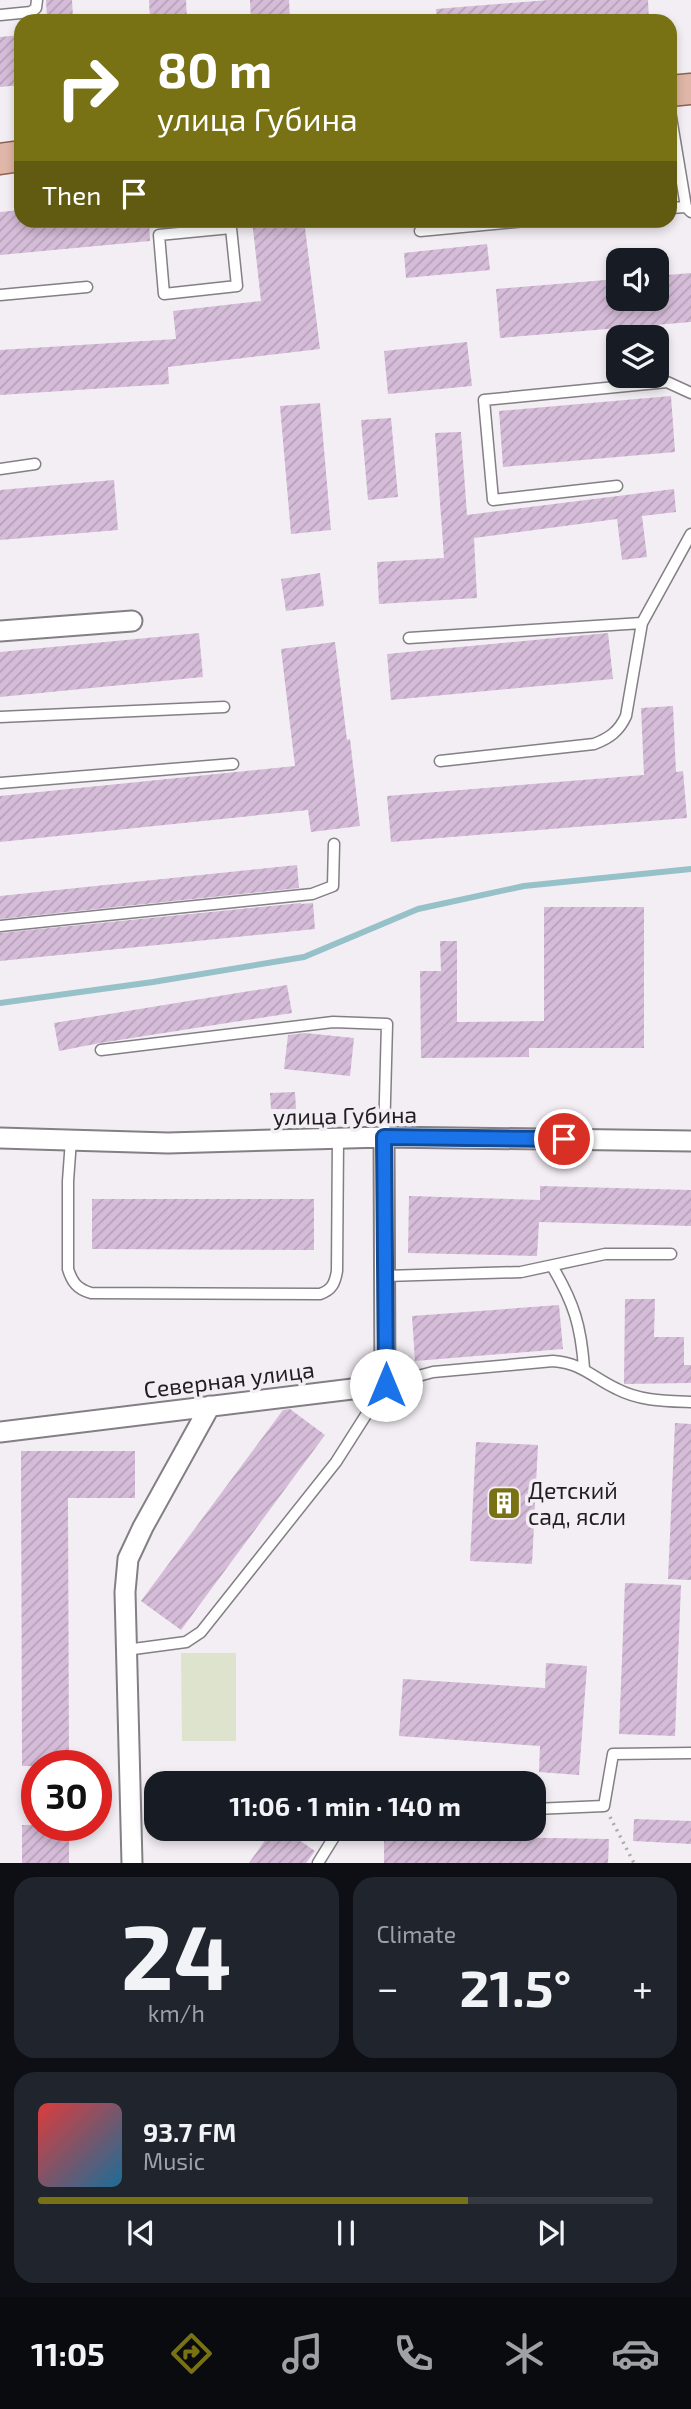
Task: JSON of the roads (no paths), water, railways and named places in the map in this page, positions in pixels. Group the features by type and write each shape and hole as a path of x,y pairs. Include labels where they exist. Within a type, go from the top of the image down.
{"street":[{"path":"0,631 132,621"},
{"path":"384,1137 386,1385"},
{"name":"улица Губина","path":"0,1138 168,1143 384,1137 691,1142"},
{"name":"Северная улица","path":"0,1432 386,1385"},
{"path":"132,1863 125,1592 128,1559 210,1406"}],"lane":[{"path":"0,15 31,12 36,8 37,0"},
{"path":"677,147 689,210"},
{"path":"205,228 159,235 164,294 237,286 231,228"},
{"path":"420,231 452,228"},
{"path":"0,295 87,287"},
{"path":"617,486 493,500 484,400 667,382 691,393"},
{"path":"0,469 35,464"},
{"path":"440,761 594,744 607,739 621,728 626,716 642,623 691,534"},
{"path":"409,638 642,623"},
{"path":"0,717 224,707"},
{"path":"0,783 233,764"},
{"path":"0,926 312,894 333,886 334,844"},
{"path":"101,1050 333,1022 387,1024 384,1137"},
{"path":"71,1140 68,1269 71,1280 81,1290 91,1293 320,1294 328,1291 335,1283 337,1271 338,1139"},
{"path":"385,1276 522,1272 605,1254 671,1254"},
{"path":"552,1266 575,1311 583,1347 584,1368"},
{"path":"126,1650 186,1642 201,1632 336,1462 386,1385 433,1372 553,1361 568,1362 584,1368 614,1388 632,1395 654,1401 691,1402"},
{"path":"546,1808 604,1806 613,1754 691,1753"},
{"path":"318,1863 332,1841"}],"waterway":[{"path":"0,1003 153,982 304,957 418,909 524,886 691,869"}],"place":[{"name":"Детский сад, ясли","path":"504,1503"}]}
